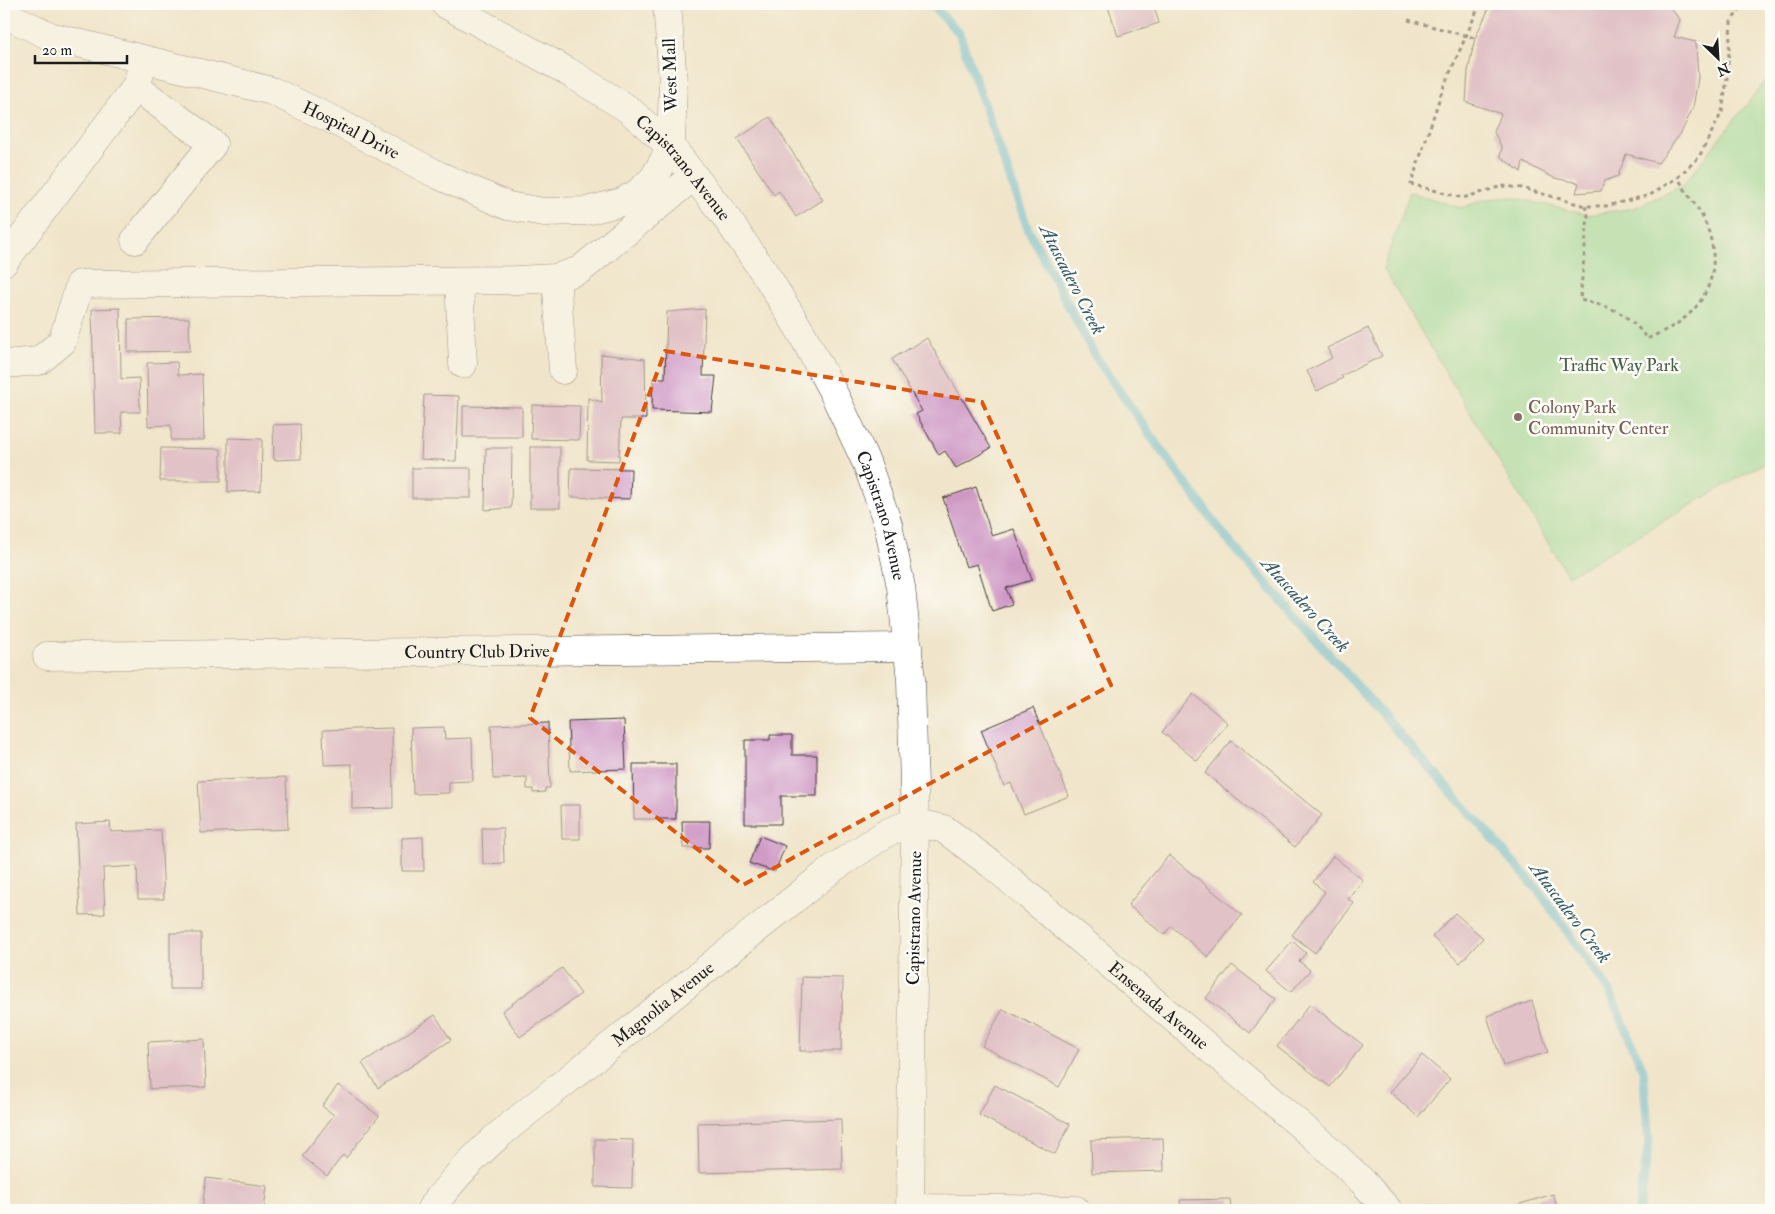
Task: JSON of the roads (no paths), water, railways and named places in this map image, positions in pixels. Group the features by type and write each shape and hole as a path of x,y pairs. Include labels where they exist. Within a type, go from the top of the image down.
{"street":[{"name":"Capistrano Avenue","path":"445,4 567,71 628,109 671,147 723,212 777,293 836,396 867,464 888,524 901,587 911,680 915,822 910,1209"},
{"name":"West Mall","path":"667,4 672,82 671,147"},
{"name":"Hospital Drive","path":"4,14 50,36 272,91 335,121 438,175 508,206 544,212 586,211 622,202 638,193 654,178 671,147"},
{"path":"4,262 136,87 144,60"},
{"path":"135,240 213,144 136,87"},
{"path":"4,364 39,361 62,342 80,284 459,281 556,278 580,270 694,176"},
{"path":"556,278 563,370"},
{"path":"459,281 463,364"},
{"name":"Country Club Drive","path":"47,656 908,647"},
{"name":"Magnolia Avenue","path":"430,1210 448,1186 481,1150 518,1118 832,869 888,832 915,822"},
{"name":"Ensenada Avenue","path":"915,822 944,829 991,864 1325,1146 1363,1182 1388,1210"},
{"path":"910,1209 1076,1210"}],"waterway":[{"name":"Atascadero Creek","path":"931,4 959,33 1028,229 1095,356 1226,538 1538,890 1610,992 1643,1070 1649,1142 1639,1210"}],"place":[{"name":"Colony Park Community Center","path":"1518,417"}],"park label":[{"name":"Traffic Way Park","path":"1619,365"}]}
